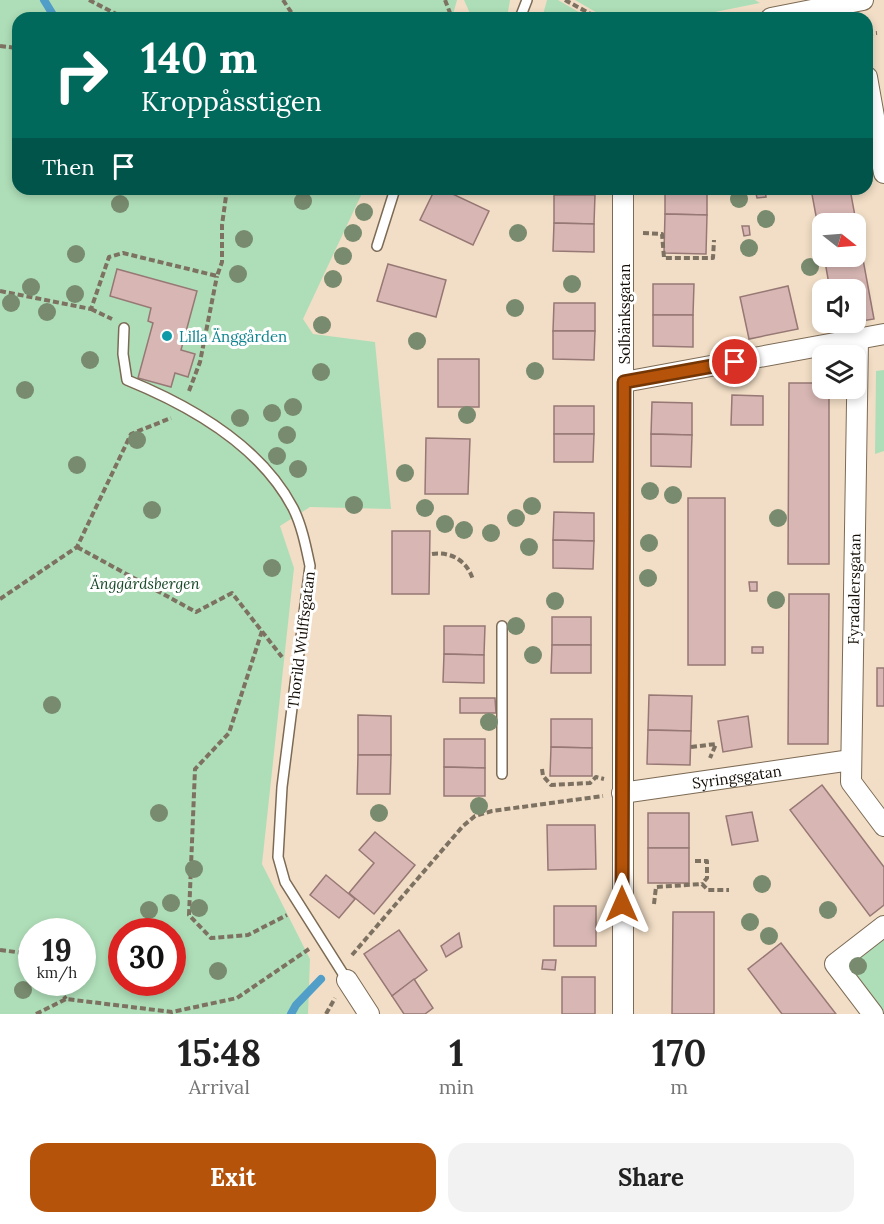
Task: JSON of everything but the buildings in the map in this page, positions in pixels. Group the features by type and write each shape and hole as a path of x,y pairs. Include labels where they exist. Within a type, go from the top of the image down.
{"street":[{"path":"811,12 844,7 863,0"},
{"path":"873,111 884,173"},
{"name":"Solbänksgatan","path":"623,195 623,1014"},
{"path":"624,382 884,334"},
{"name":"Fyradalersgatan","path":"858,340 851,782 884,826"},
{"name":"Syringsgatan","path":"622,793 851,760"},
{"path":"873,1014 835,964 884,926"},
{"name":"Thorild Wulffsgatan","path":"346,980 369,1014"}],"lane":[{"path":"377,246 393,195"},
{"name":"Thorild Wulffsgatan","path":"124,328 123,354 127,380 162,394 188,408 241,446 270,474 293,509 310,566 282,787 278,856 285,882 346,980"},
{"path":"502,626 502,774"}],"path":[{"path":"89,0 112,12"},
{"path":"569,1 588,12"},
{"path":"873,33 878,33"},
{"path":"0,599 77,547 131,434 188,408 222,262 222,225 227,195"},
{"path":"642,234 662,234 663,258 713,258 714,240"},
{"path":"91,309 109,257 123,253 217,276"},
{"path":"0,291 91,309 107,315 124,328"},
{"path":"77,547 196,612 232,593 296,676"},
{"path":"432,554 450,554 471,570 473,580"},
{"path":"261,631 229,733 195,769 189,915 211,938 248,935 301,908"},
{"path":"542,769 543,776 551,784 590,783 596,777 606,779"},
{"path":"326,1014 346,980 352,954 463,826 475,816 492,811 622,793"},
{"path":"654,904 656,887 702,884 707,878 707,861 695,861"},
{"path":"702,884 708,890 729,890"},
{"path":"36,1014 66,999 172,1012 237,999 322,940"},
{"path":"0,950 18,952"}],"green space":[{"name":"Änggårdsbergen","path":"0,0 457,0 454,12 12,12 12,195 361,195 303,319 313,334 375,342 391,509 310,507 280,526 294,568 262,864 310,959 308,1014 0,1014"},
{"path":"464,0 510,0 508,12 469,12"},
{"path":"547,0 558,0 579,12 544,12"},
{"path":"575,0 755,0 760,3 715,12 596,12"},
{"path":"884,370 884,451 875,454 876,371"},
{"path":"884,937 884,1013 851,972 851,963"}],"waterway":[{"path":"44,0 51,12"},
{"path":"291,1014 296,1005 321,979"}],"place":[{"name":"Lilla Änggården","path":"167,336"}],"route":[{"path":"622,904 624,382 735,362"}]}
